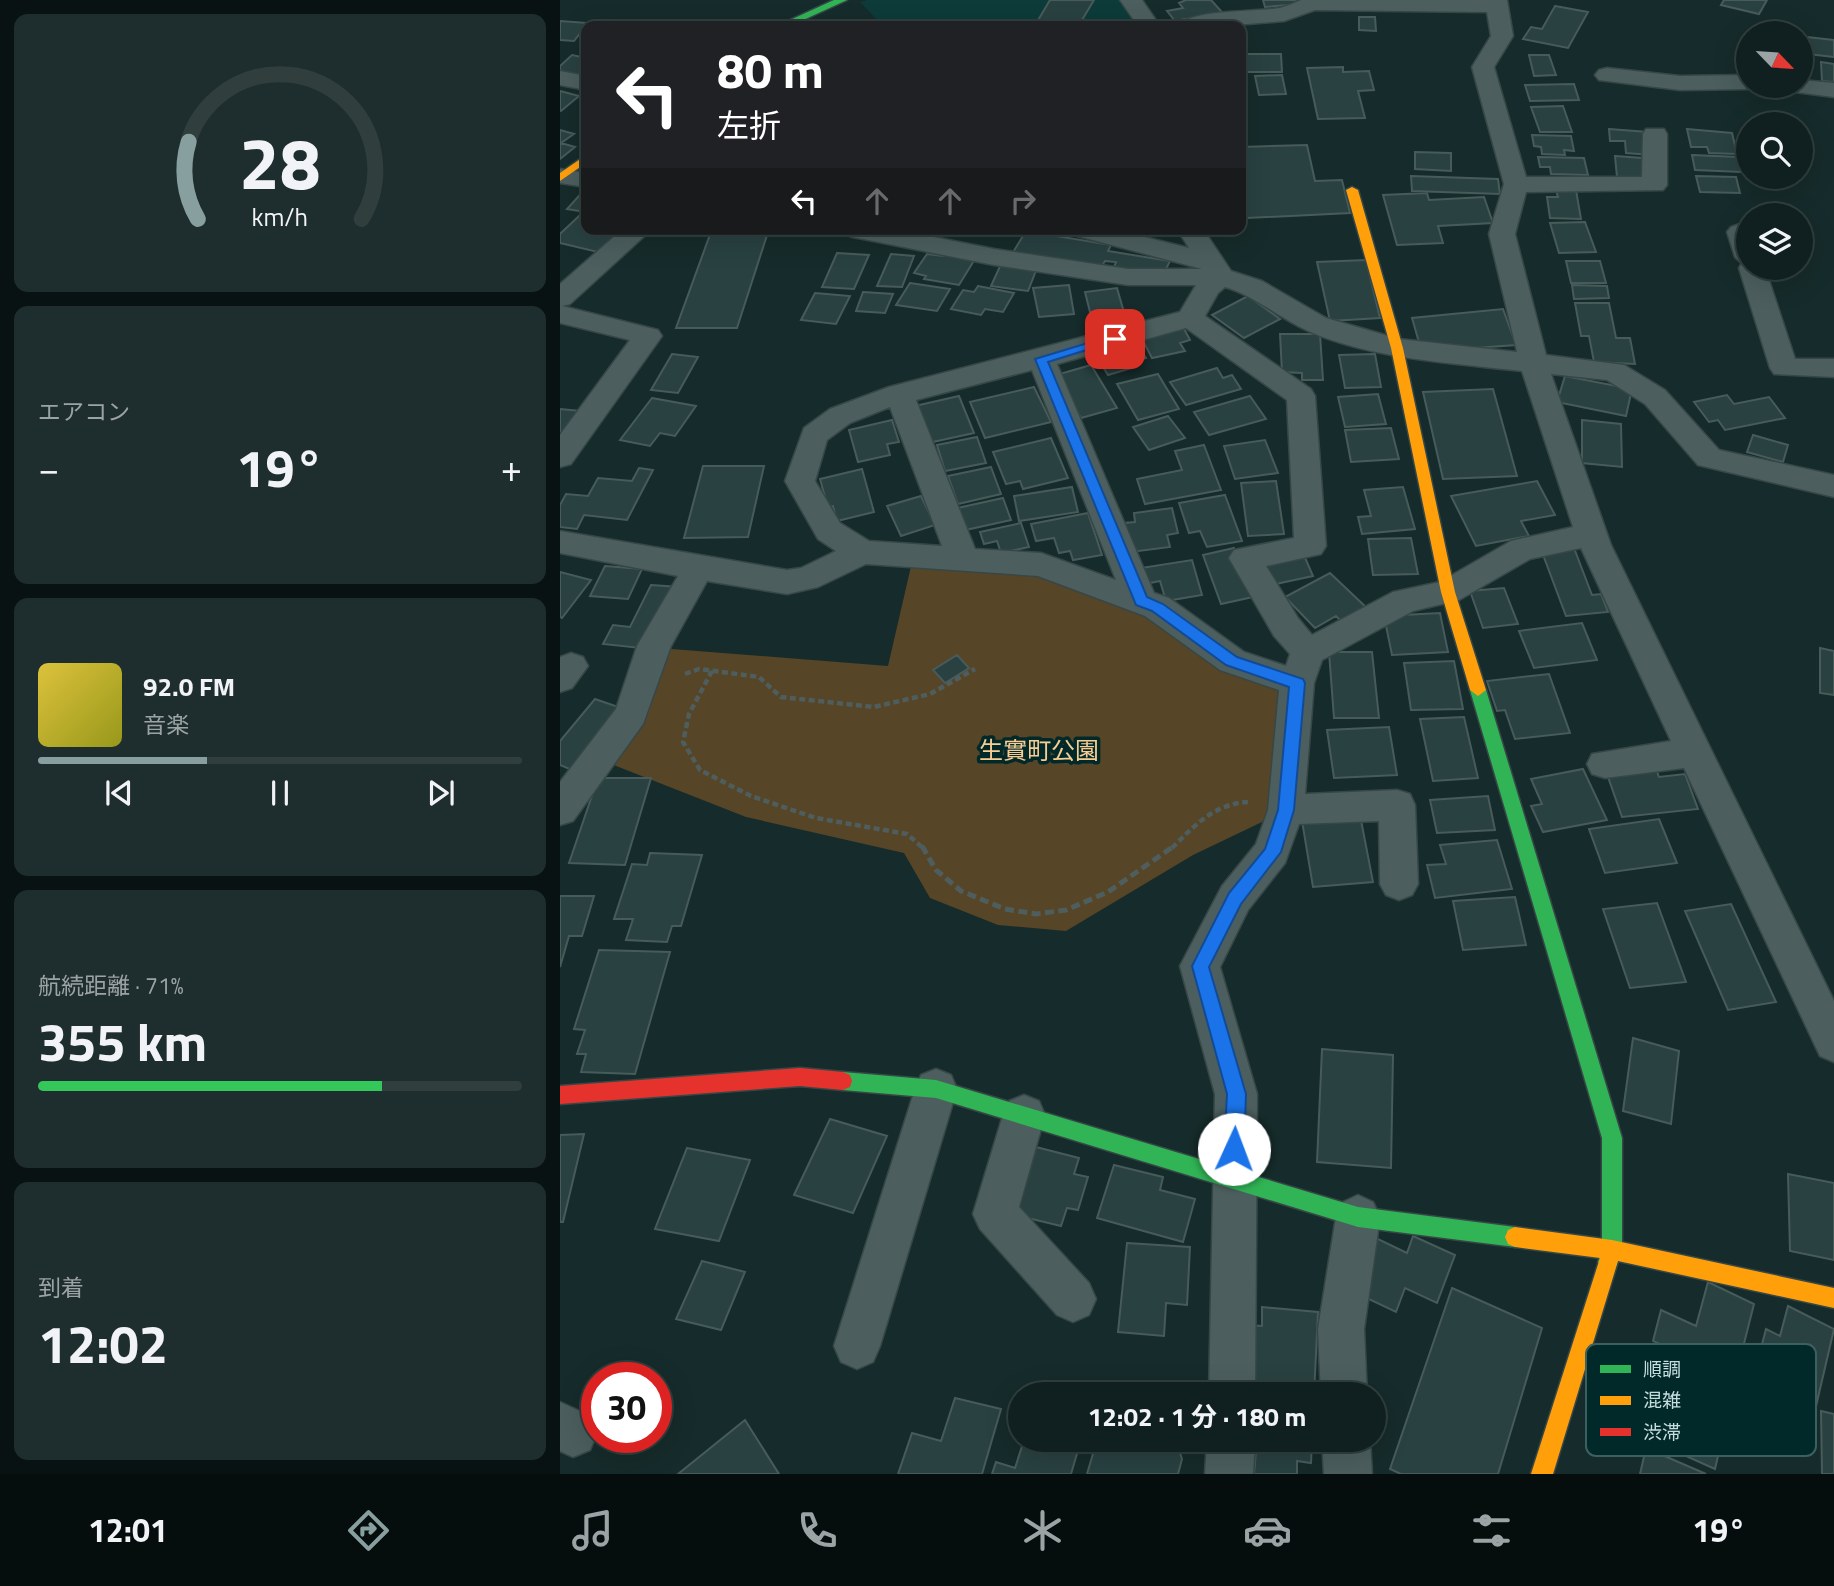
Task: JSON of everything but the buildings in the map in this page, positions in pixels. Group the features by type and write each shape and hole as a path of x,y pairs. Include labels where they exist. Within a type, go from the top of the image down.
{"street":[{"path":"794,21 842,0"},
{"path":"1131,0 1146,21"},
{"path":"1216,21 1284,14 1313,3 1479,8 1489,0"},
{"path":"1496,0 1502,36 1483,67 1516,184 1502,234 1534,365 1591,535 1834,1044"},
{"path":"1607,75 1679,83 1736,82"},
{"path":"560,78 581,82"},
{"path":"1813,88 1834,90"},
{"path":"1516,184 1654,185 1656,134"},
{"path":"570,178 581,164"},
{"path":"1352,190 1397,348 1448,592 1612,1138 1612,1250 1542,1474"},
{"path":"560,298 632,235"},
{"path":"883,235 994,257 1128,277 1216,269"},
{"path":"1100,235 1216,269 1316,324 1397,348 1614,372 1655,397 1709,458 1834,486"},
{"path":"1194,235 1216,269"},
{"path":"1216,269 1190,318 899,394 840,416 814,435 800,481 829,531 862,552 1041,565 1157,607 1231,661 1303,668 1405,601 1448,592 1522,549 1591,535"},
{"path":"1756,280 1784,368 1834,368"},
{"path":"560,314 648,336 560,457"},
{"path":"1190,318 1301,396 1310,546 1245,558 1286,627 1303,668 1269,806 1272,852 1235,898 1200,966 1236,1094 1233,1177 1236,1266 1232,1382"},
{"path":"1041,359 1141,601"},
{"path":"899,394 963,559"},
{"path":"560,542 787,582 807,579 862,552"},
{"path":"560,810 631,714 654,646 698,568"},
{"path":"1605,764 1694,752"},
{"path":"1269,806 1397,805 1399,884"},
{"path":"560,1095 800,1077 936,1089 1358,1217 1612,1250 1834,1298"},
{"path":"857,1346 936,1089"},
{"path":"1024,1115 995,1214 1073,1299"},
{"path":"1343,1382 1341,1329 1358,1217"},
{"path":"1229,1474 1230,1452"},
{"path":"1347,1452 1348,1474"}],"path":[{"path":"638,697 664,704 682,675 699,669 759,677 781,697 874,707 902,703 930,694 975,669"},
{"path":"712,671 689,714 683,742 700,770 751,796 816,818 907,834 922,846 936,870 961,891 1005,909 1036,914 1066,910 1108,892 1166,853 1202,817 1231,803 1269,806"}],"shaded area":[{"path":"1122,0 1136,21 878,21 860,2"}],"green space":[{"name":"生實町公園","path":"912,562 1034,574 1104,593 1289,690 1280,792 1262,822 1193,855 1066,931 998,925 930,898 904,853 746,817 606,762 659,648 888,666"}],"traffic: fast":[{"path":"794,21 842,0"},
{"path":"1478,690 1612,1138 1612,1250 1608,1262"},
{"path":"843,1081 936,1089 1358,1217 1515,1237"}],"traffic: slow":[{"path":"560,178 581,162"},
{"path":"1352,190 1397,348 1448,592 1478,690"},
{"path":"1515,1237 1612,1250 1834,1298"},
{"path":"1542,1474 1608,1262"}],"traffic: jam":[{"path":"560,1095 800,1077 843,1081"}],"route":[{"path":"1115,339 1041,359 1141,601 1157,607 1231,661 1297,683 1286,810 1272,852 1235,898 1200,966 1236,1094 1234,1149"}]}
